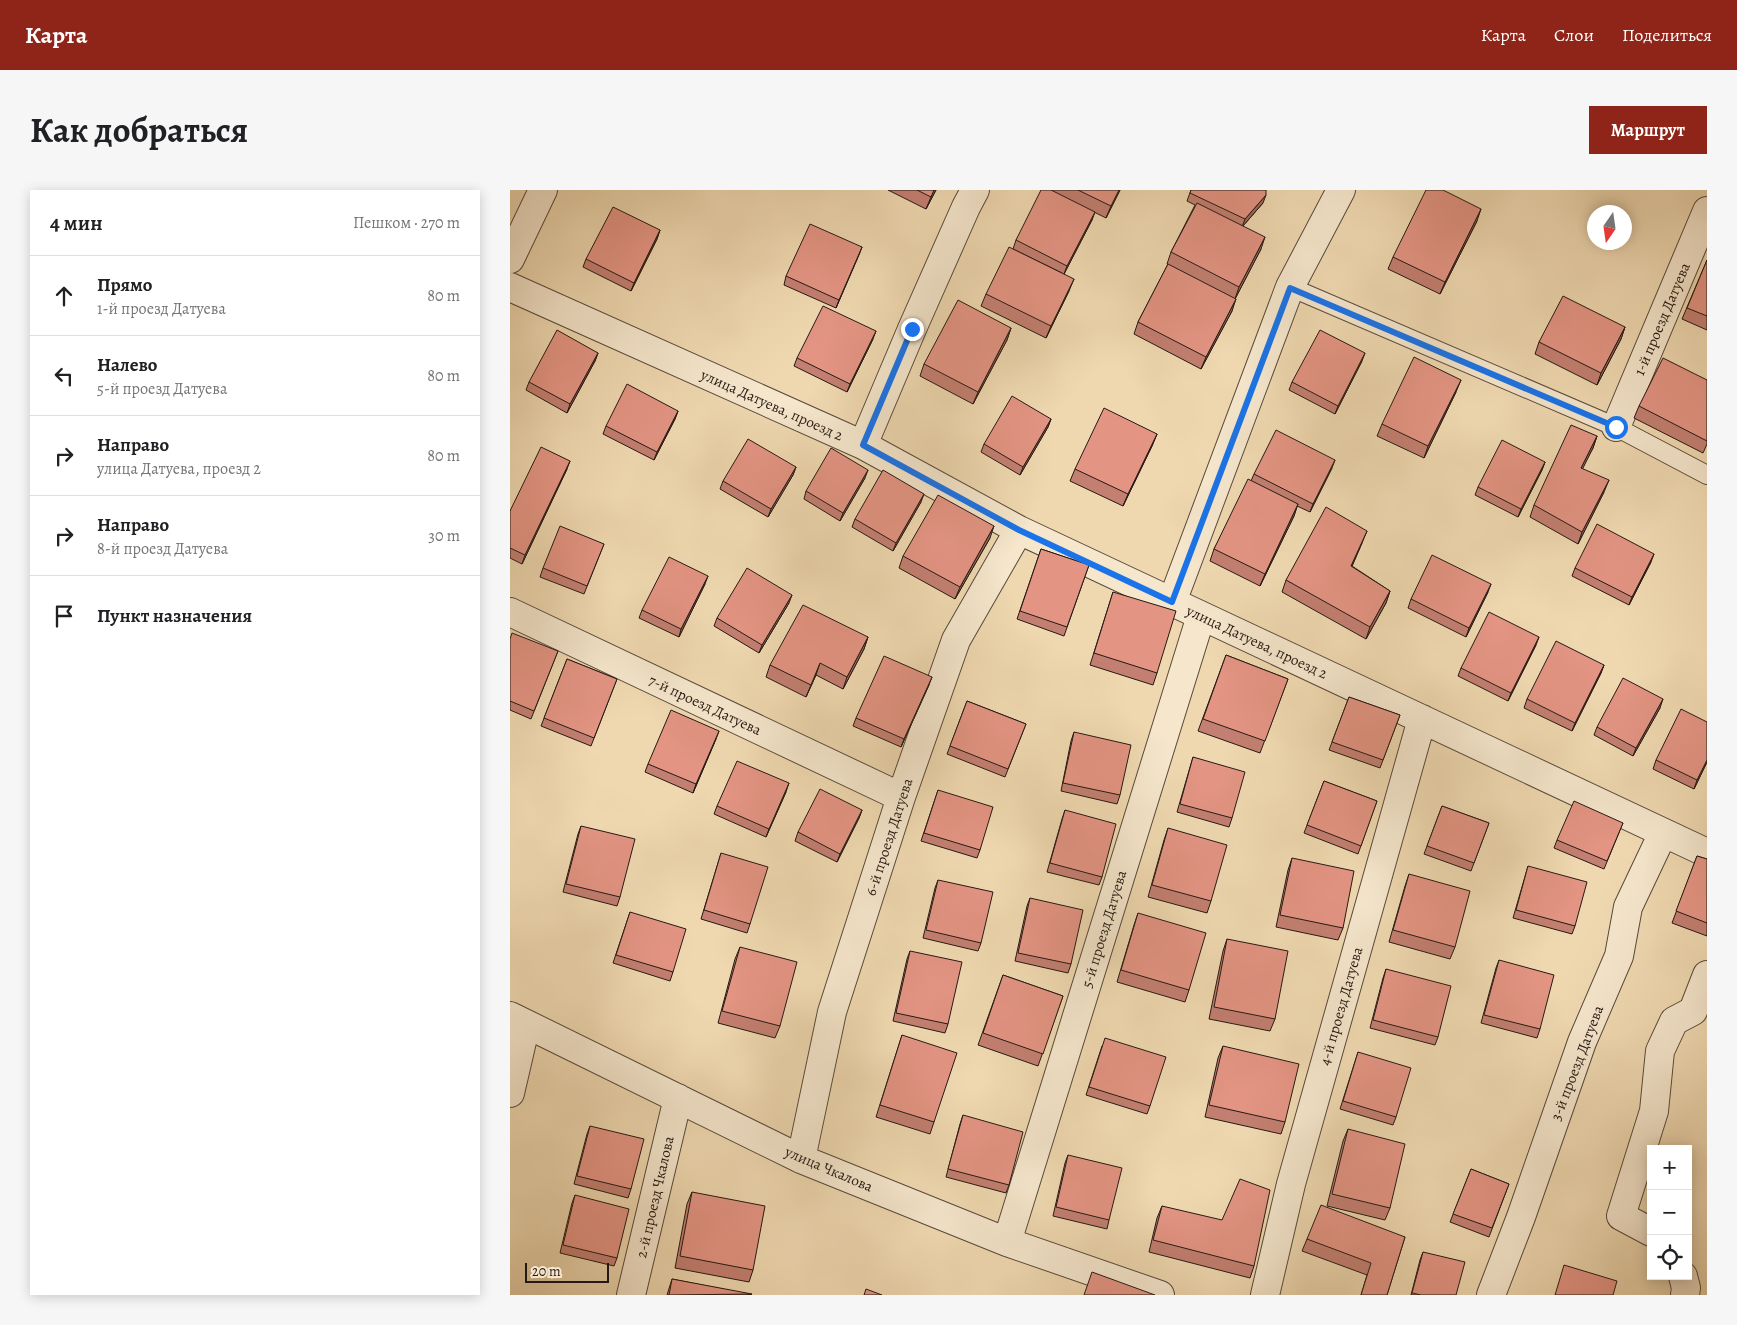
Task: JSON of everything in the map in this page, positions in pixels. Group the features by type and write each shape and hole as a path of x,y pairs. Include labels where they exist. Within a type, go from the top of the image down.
{"street":[{"path":"510,258 543,190"},
{"path":"863,445 966,207 976,190"},
{"path":"1172,602 1290,288 1341,190"},
{"name":"1-й проезд Датуева","path":"1616,427 1707,211"},
{"name":"улица Датуева, проезд 2","path":"510,287 863,445 1019,530 1707,853"},
{"name":"6-й проезд Датуева","path":"801,1159 832,1012 901,797 956,640 1019,530"},
{"name":"7-й проезд Датуева","path":"510,612 901,797"},
{"name":"5-й проезд Датуева","path":"1007,1242 1201,616"},
{"name":"4-й проезд Датуева","path":"1264,1295 1290,1184 1422,719"},
{"name":"3-й проезд Датуева","path":"1491,1295 1582,1042 1620,956 1628,908 1663,832"},
{"path":"1647,1230 1622,1216 1654,1111 1660,1051 1674,1021 1693,1011 1707,975"},
{"path":"510,1093 518,1020"},
{"name":"улица Чкалова","path":"518,1020 801,1159 1007,1242 1160,1295"},
{"name":"2-й проезд Чкалова","path":"631,1295 678,1098"},
{"path":"1684,1280 1685,1295"}],"lane":[{"path":"1290,288 1616,427 1707,475"}],"building":[{"path":"917,190 934,190 931,197"},
{"path":"1041,190 1051,190 1095,212 1067,266 1016,240"},
{"path":"1078,190 1119,190 1111,206"},
{"path":"1191,190 1266,190 1266,195 1245,219 1190,193"},
{"path":"1426,190 1443,190 1481,209 1445,282 1393,257"},
{"path":"1197,203 1265,237 1239,287 1171,252"},
{"path":"613,207 660,230 634,283 586,259"},
{"path":"810,224 862,247 839,300 786,276"},
{"path":"1009,247 1074,279 1051,326 986,294"},
{"path":"1707,260 1707,316 1687,308"},
{"path":"1168,264 1236,299 1206,357 1138,322"},
{"path":"1563,296 1625,327 1601,373 1539,342"},
{"path":"958,300 1011,328 978,392 924,364"},
{"path":"823,306 876,331 850,384 797,358"},
{"path":"557,330 598,353 570,404 529,382"},
{"path":"1320,330 1365,353 1338,406 1292,382"},
{"path":"1414,357 1461,380 1428,446 1382,424"},
{"path":"1663,358 1707,380 1707,441 1639,406"},
{"path":"627,384 678,411 657,452 606,426"},
{"path":"1012,396 1051,419 1023,467 984,444"},
{"path":"1104,408 1157,434 1128,494 1075,469"},
{"path":"1571,425 1597,436 1581,468 1609,480 1582,532 1534,505"},
{"path":"1276,430 1335,460 1313,504 1254,474"},
{"path":"748,439 796,467 771,509 723,481"},
{"path":"1502,440 1545,462 1521,509 1478,487"},
{"path":"541,447 570,461 525,555 510,548 510,511"},
{"path":"831,448 868,470 843,513 806,491"},
{"path":"883,470 924,494 896,543 855,519"},
{"path":"1248,479 1298,504 1265,574 1214,549"},
{"path":"938,495 994,526 960,587 903,556"},
{"path":"1326,507 1367,531 1351,566 1390,591 1370,627 1286,580"},
{"path":"1597,524 1654,554 1632,597 1575,568"},
{"path":"560,526 604,544 587,586 543,568"},
{"path":"1041,549 1089,565 1067,627 1020,611"},
{"path":"1432,555 1491,584 1469,628 1411,599"},
{"path":"669,557 708,576 681,629 642,610"},
{"path":"747,568 792,595 762,645 717,618"},
{"path":"1113,592 1176,611 1157,673 1094,653"},
{"path":"803,605 868,637 847,677 820,663 811,685 770,665"},
{"path":"1489,612 1539,637 1511,693 1461,668"},
{"path":"512,633 558,651 534,711 510,701 510,639"},
{"path":"1556,641 1604,665 1575,723 1527,699"},
{"path":"1226,655 1288,679 1265,741 1203,719"},
{"path":"884,656 932,677 904,739 856,718"},
{"path":"567,659 617,679 594,738 544,718"},
{"path":"1623,678 1663,699 1636,748 1597,727"},
{"path":"1349,697 1400,715 1383,760 1332,742"},
{"path":"967,701 1026,724 1008,769 950,746"},
{"path":"1681,709 1707,722 1707,760 1697,780 1656,760"},
{"path":"671,710 719,731 696,784 648,764"},
{"path":"1074,732 1131,745 1120,795 1063,783"},
{"path":"1193,757 1245,772 1232,818 1180,804"},
{"path":"737,761 789,783 769,829 717,806"},
{"path":"1324,781 1377,801 1361,846 1307,825"},
{"path":"820,789 862,810 840,854 798,832"},
{"path":"938,790 993,807 980,850 924,833"},
{"path":"1574,801 1623,823 1607,861 1557,840"},
{"path":"1442,806 1489,823 1474,863 1427,846"},
{"path":"1065,810 1116,824 1102,877 1050,863"},
{"path":"581,826 635,839 620,897 566,884"},
{"path":"1168,828 1227,845 1211,901 1152,885"},
{"path":"721,853 768,867 750,924 704,910"},
{"path":"1697,856 1707,859 1707,923 1676,911"},
{"path":"1292,858 1354,871 1343,928 1280,915"},
{"path":"1528,866 1587,882 1575,926 1516,910"},
{"path":"1409,874 1470,891 1455,947 1393,930"},
{"path":"938,880 993,892 981,943 926,930"},
{"path":"1030,898 1083,910 1071,964 1018,953"},
{"path":"630,912 686,929 673,972 616,955"},
{"path":"1138,913 1206,933 1189,990 1121,970"},
{"path":"1227,939 1288,951 1275,1019 1214,1007"},
{"path":"740,947 797,962 780,1026 722,1011"},
{"path":"910,951 962,962 948,1024 896,1013"},
{"path":"1499,960 1554,975 1540,1029 1484,1015"},
{"path":"1386,969 1451,986 1438,1037 1373,1020"},
{"path":"1003,975 1063,996 1043,1054 983,1033"},
{"path":"902,1035 957,1053 934,1122 880,1105"},
{"path":"1105,1038 1166,1057 1150,1106 1089,1087"},
{"path":"1223,1046 1299,1064 1285,1122 1209,1105"},
{"path":"1358,1052 1411,1068 1396,1117 1343,1101"},
{"path":"963,1115 1023,1132 1009,1185 948,1169"},
{"path":"590,1126 644,1139 631,1189 577,1176"},
{"path":"1348,1129 1405,1144 1390,1208 1332,1194"},
{"path":"1068,1155 1122,1168 1109,1220 1056,1207"},
{"path":"1471,1169 1509,1184 1492,1228 1453,1214"},
{"path":"1240,1179 1270,1190 1254,1266 1153,1240 1162,1206 1222,1220"},
{"path":"692,1192 765,1206 753,1270 680,1256"},
{"path":"575,1195 629,1209 617,1258 563,1245"},
{"path":"1321,1205 1405,1237 1387,1295 1361,1295 1371,1263 1307,1239"},
{"path":"1423,1252 1465,1262 1456,1295 1421,1295 1412,1293"},
{"path":"1564,1265 1617,1281 1613,1295 1555,1295"},
{"path":"1092,1272 1155,1295 1084,1295"},
{"path":"672,1279 752,1294 669,1295"},
{"path":"866,1289 882,1295 864,1295"}],"route":[{"path":"912,329 863,445 1019,530 1172,602 1290,288 1616,427"}]}
